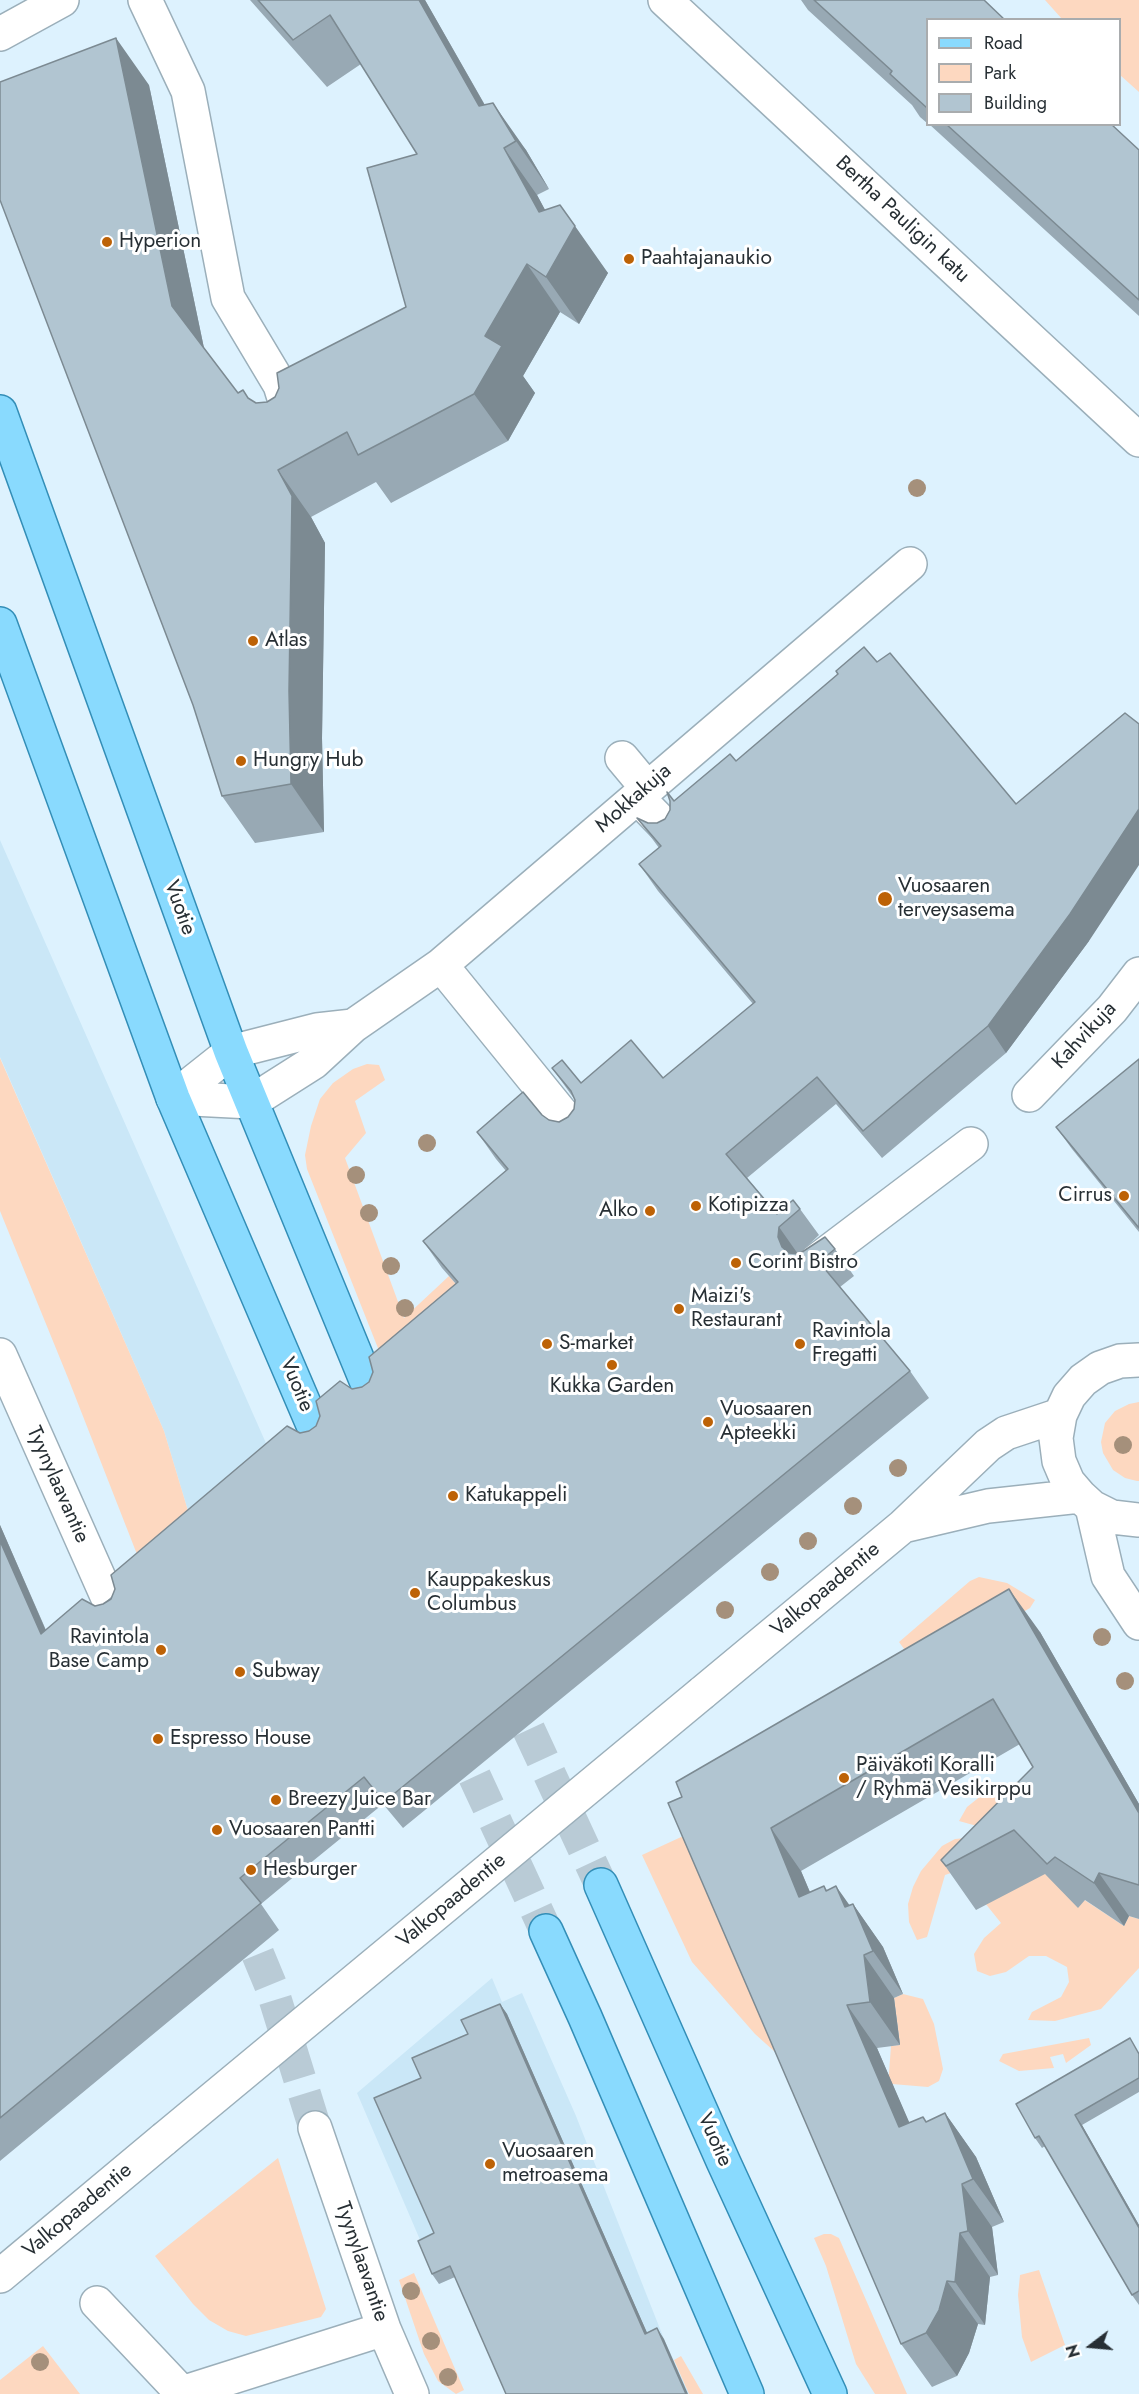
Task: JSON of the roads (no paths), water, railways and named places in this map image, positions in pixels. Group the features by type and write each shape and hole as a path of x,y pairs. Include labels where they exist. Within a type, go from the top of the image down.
{"main road":[{"name":"Vuotie","path":"0,412 231,1052 373,1397"},
{"name":"Vuotie","path":"0,624 173,1098 320,1441"},
{"name":"Vuotie","path":"601,1885 718,2150 830,2394"},
{"path":"546,1931 747,2394"}],"street":[{"path":"0,34 62,0"},
{"path":"145,0 188,91 228,298 280,385 294,432"},
{"name":"Bertha Pauligin katu","path":"665,0 1139,440"},
{"name":"Mokkakuja","path":"250,1102 314,1062 353,1026 441,965 910,564"},
{"path":"622,758 642,793 671,832"},
{"path":"441,965 576,1130"},
{"name":"Kahvikuja","path":"1029,1095 1112,1008 1139,974"},
{"name":"Mokkakuja","path":"173,1098 231,1052 317,1030 353,1026"},
{"path":"173,1098 250,1102"},
{"path":"814,1262 971,1144"},
{"name":"Tyynylaavantie","path":"0,1355 115,1614"},
{"path":"1139,1359 1120,1361 1100,1368 1083,1380 1069,1396 1060,1415 1056,1438 1059,1461 1068,1482 1086,1502 1112,1517 1139,1520"},
{"name":"Valkopaadentie","path":"0,2276 903,1526 988,1445 1006,1433 1060,1415"},
{"path":"1086,1502 1108,1576 1139,1623"},
{"name":"Valkopaadentie","path":"903,1526 1008,1503 1086,1502"},
{"name":"Tyynylaavantie","path":"315,2128 384,2329 412,2394"},
{"path":"96,2303 182,2393 384,2329"}],"tunnel":[{"path":"508,1685 601,1885"},
{"path":"454,1732 546,1931"},
{"path":"239,1909 271,1986 315,2128"}],"place":[{"name":"Hyperion","path":"107,242"},
{"name":"Paahtajanaukio","path":"629,259"},
{"name":"Atlas","path":"253,641"},
{"name":"Hungry Hub","path":"241,761"},
{"name":"Vuosaaren terveysasema","path":"885,899"},
{"name":"Cirrus","path":"1124,1196"},
{"name":"Kotipizza","path":"696,1206"},
{"name":"Alko","path":"650,1211"},
{"name":"Corint Bistro","path":"736,1263"},
{"name":"Maizi's Restaurant","path":"679,1309"},
{"name":"S-market","path":"547,1344"},
{"name":"Ravintola Fregatti","path":"800,1344"},
{"name":"Kukka Garden","path":"612,1365"},
{"name":"Vuosaaren Apteekki","path":"708,1422"},
{"name":"Katukappeli","path":"453,1496"},
{"name":"Kauppakeskus Columbus","path":"415,1593"},
{"name":"Ravintola Base Camp","path":"161,1650"},
{"name":"Subway","path":"240,1672"},
{"name":"Espresso House","path":"158,1739"},
{"name":"Päiväkoti Koralli / Ryhmä Vesikirppu","path":"844,1778"},
{"name":"Breezy Juice Bar","path":"276,1800"},
{"name":"Vuosaaren Pantti","path":"217,1830"},
{"name":"Hesburger","path":"251,1870"},
{"name":"Vuosaaren metroasema","path":"490,2164"}]}
